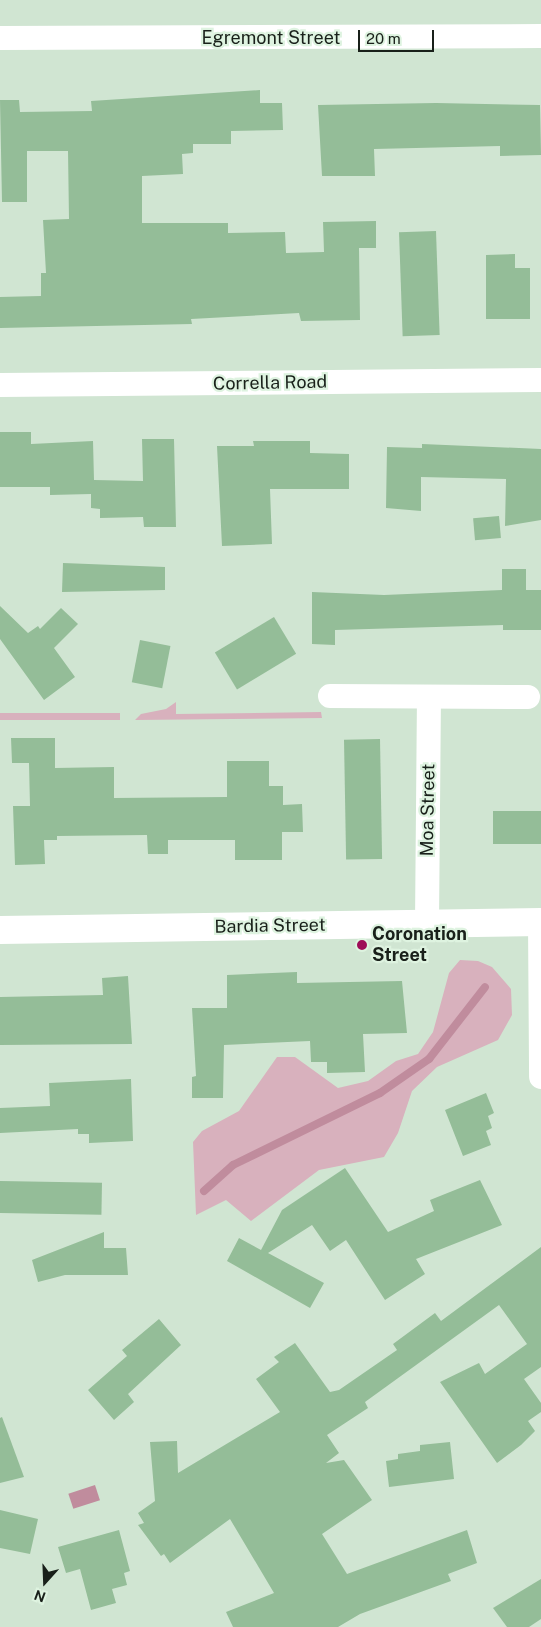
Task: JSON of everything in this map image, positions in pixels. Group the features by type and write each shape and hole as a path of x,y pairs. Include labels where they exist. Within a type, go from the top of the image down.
{"street":[{"name":"Egremont Street","path":"0,38 541,36"},
{"name":"Corrella Road","path":"0,385 541,380"},
{"path":"330,696 528,697"},
{"name":"Moa Street","path":"427,923 429,697"},
{"path":"541,922 541,1077"},
{"name":"Bardia Street","path":"0,930 541,922"}],"shaded area":[{"path":"176,702 176,714 321,712 322,718 135,720 141,714 166,709"},
{"path":"0,713 120,713 120,720 0,720"},
{"path":"460,960 478,961 492,967 511,989 512,1015 498,1040 437,1067 412,1091 398,1133 384,1157 319,1170 251,1221 226,1200 196,1215 193,1142 202,1131 239,1111 277,1057 295,1057 338,1088 368,1081 396,1061 418,1054 433,1032 449,973"},
{"path":"95,1485 100,1500 73,1509 68,1494"}],"building":[{"path":"260,90 260,103 282,103 283,130 231,131 231,144 193,144 193,153 182,154 183,174 142,176 142,223 228,223 228,233 285,232 286,253 324,252 323,222 376,221 376,248 359,248 360,320 301,321 299,313 191,319 192,324 0,328 0,297 41,296 41,273 46,273 43,220 69,219 68,151 27,151 27,202 2,202 0,100 19,100 20,112 92,111 91,101"},
{"path":"436,103 540,105 541,155 500,156 500,146 374,149 375,176 322,176 318,105"},
{"path":"436,231 440,335 403,336 399,232"},
{"path":"515,254 515,268 530,268 530,319 486,319 486,255"},
{"path":"0,432 31,432 31,444 93,441 94,480 143,481 142,439 174,439 176,527 144,527 143,517 100,518 100,509 91,508 91,494 50,495 50,487 0,487"},
{"path":"253,441 310,441 310,453 349,454 349,489 270,489 272,544 222,546 217,446 254,446"},
{"path":"422,444 541,449 541,520 505,526 506,479 421,477 421,511 386,508 387,447 422,448"},
{"path":"499,516 501,538 475,540 473,518"},
{"path":"63,563 165,567 165,590 62,592"},
{"path":"502,569 526,569 526,590 541,590 541,630 503,630 503,625 335,630 335,645 312,644 312,592 384,595 502,590"},
{"path":"0,606 28,633 38,626 40,629 61,608 78,624 54,648 75,677 44,700 0,639"},
{"path":"274,617 296,654 237,689 215,653"},
{"path":"140,640 170,646 162,688 132,682"},
{"path":"11,738 55,738 55,768 114,767 114,798 227,797 227,761 269,761 269,786 283,786 283,805 302,804 303,832 282,832 282,860 235,860 235,840 168,840 168,854 148,854 147,835 57,836 57,840 44,840 45,864 15,865 13,806 30,806 29,763 12,763"},
{"path":"380,739 382,859 346,860 344,740"},
{"path":"493,811 541,811 541,844 493,844"},
{"path":"297,972 297,983 402,981 407,1033 363,1034 365,1072 327,1073 327,1062 311,1062 310,1041 224,1045 223,1098 192,1098 192,1077 196,1076 192,1008 227,1008 227,975"},
{"path":"128,976 132,1044 0,1045 0,997 103,995 102,978"},
{"path":"131,1079 133,1141 89,1143 89,1134 78,1134 78,1129 0,1133 0,1108 50,1106 49,1083"},
{"path":"486,1093 494,1113 488,1116 492,1128 486,1131 491,1145 463,1156 445,1110"},
{"path":"345,1168 388,1232 434,1211 430,1200 480,1180 502,1225 416,1259 425,1274 385,1300 346,1240 330,1251 312,1225 268,1253 324,1283 310,1308 227,1261 239,1238 261,1250 282,1210"},
{"path":"0,1181 102,1183 101,1215 0,1213"},
{"path":"104,1232 104,1248 126,1248 128,1275 65,1275 38,1282 32,1260"},
{"path":"541,1247 541,1367 524,1379 541,1403 541,1412 528,1421 535,1431 521,1445 497,1463 440,1382 479,1363 485,1374 527,1344 499,1305 365,1402 368,1408 327,1435 339,1453 326,1463 344,1460 372,1500 322,1534 347,1574 467,1530 477,1563 448,1574 451,1581 360,1614 338,1627 233,1627 226,1612 274,1593 230,1519 170,1563 164,1554 161,1556 138,1525 144,1523 138,1513 155,1501 150,1442 177,1441 178,1473 280,1412 256,1379 279,1362 274,1357 295,1343 330,1392 339,1390 397,1350 393,1344 435,1313 441,1321"},
{"path":"159,1319 181,1345 128,1394 134,1402 114,1420 88,1390 127,1356 122,1350"},
{"path":"2,1417 24,1477 0,1483 0,1418"},
{"path":"450,1442 454,1479 389,1487 386,1461 398,1459 398,1454 420,1451 420,1445"},
{"path":"0,1510 38,1519 30,1554 0,1548"},
{"path":"119,1530 130,1571 124,1573 127,1585 112,1589 116,1603 91,1610 80,1569 66,1573 58,1547"},
{"path":"541,1579 541,1619 529,1627 507,1627 493,1608"}],"waterway":[{"path":"204,1191 233,1165 380,1093 429,1059 485,987"}],"place":[{"name":"Coronation Street","path":"362,945"}]}
